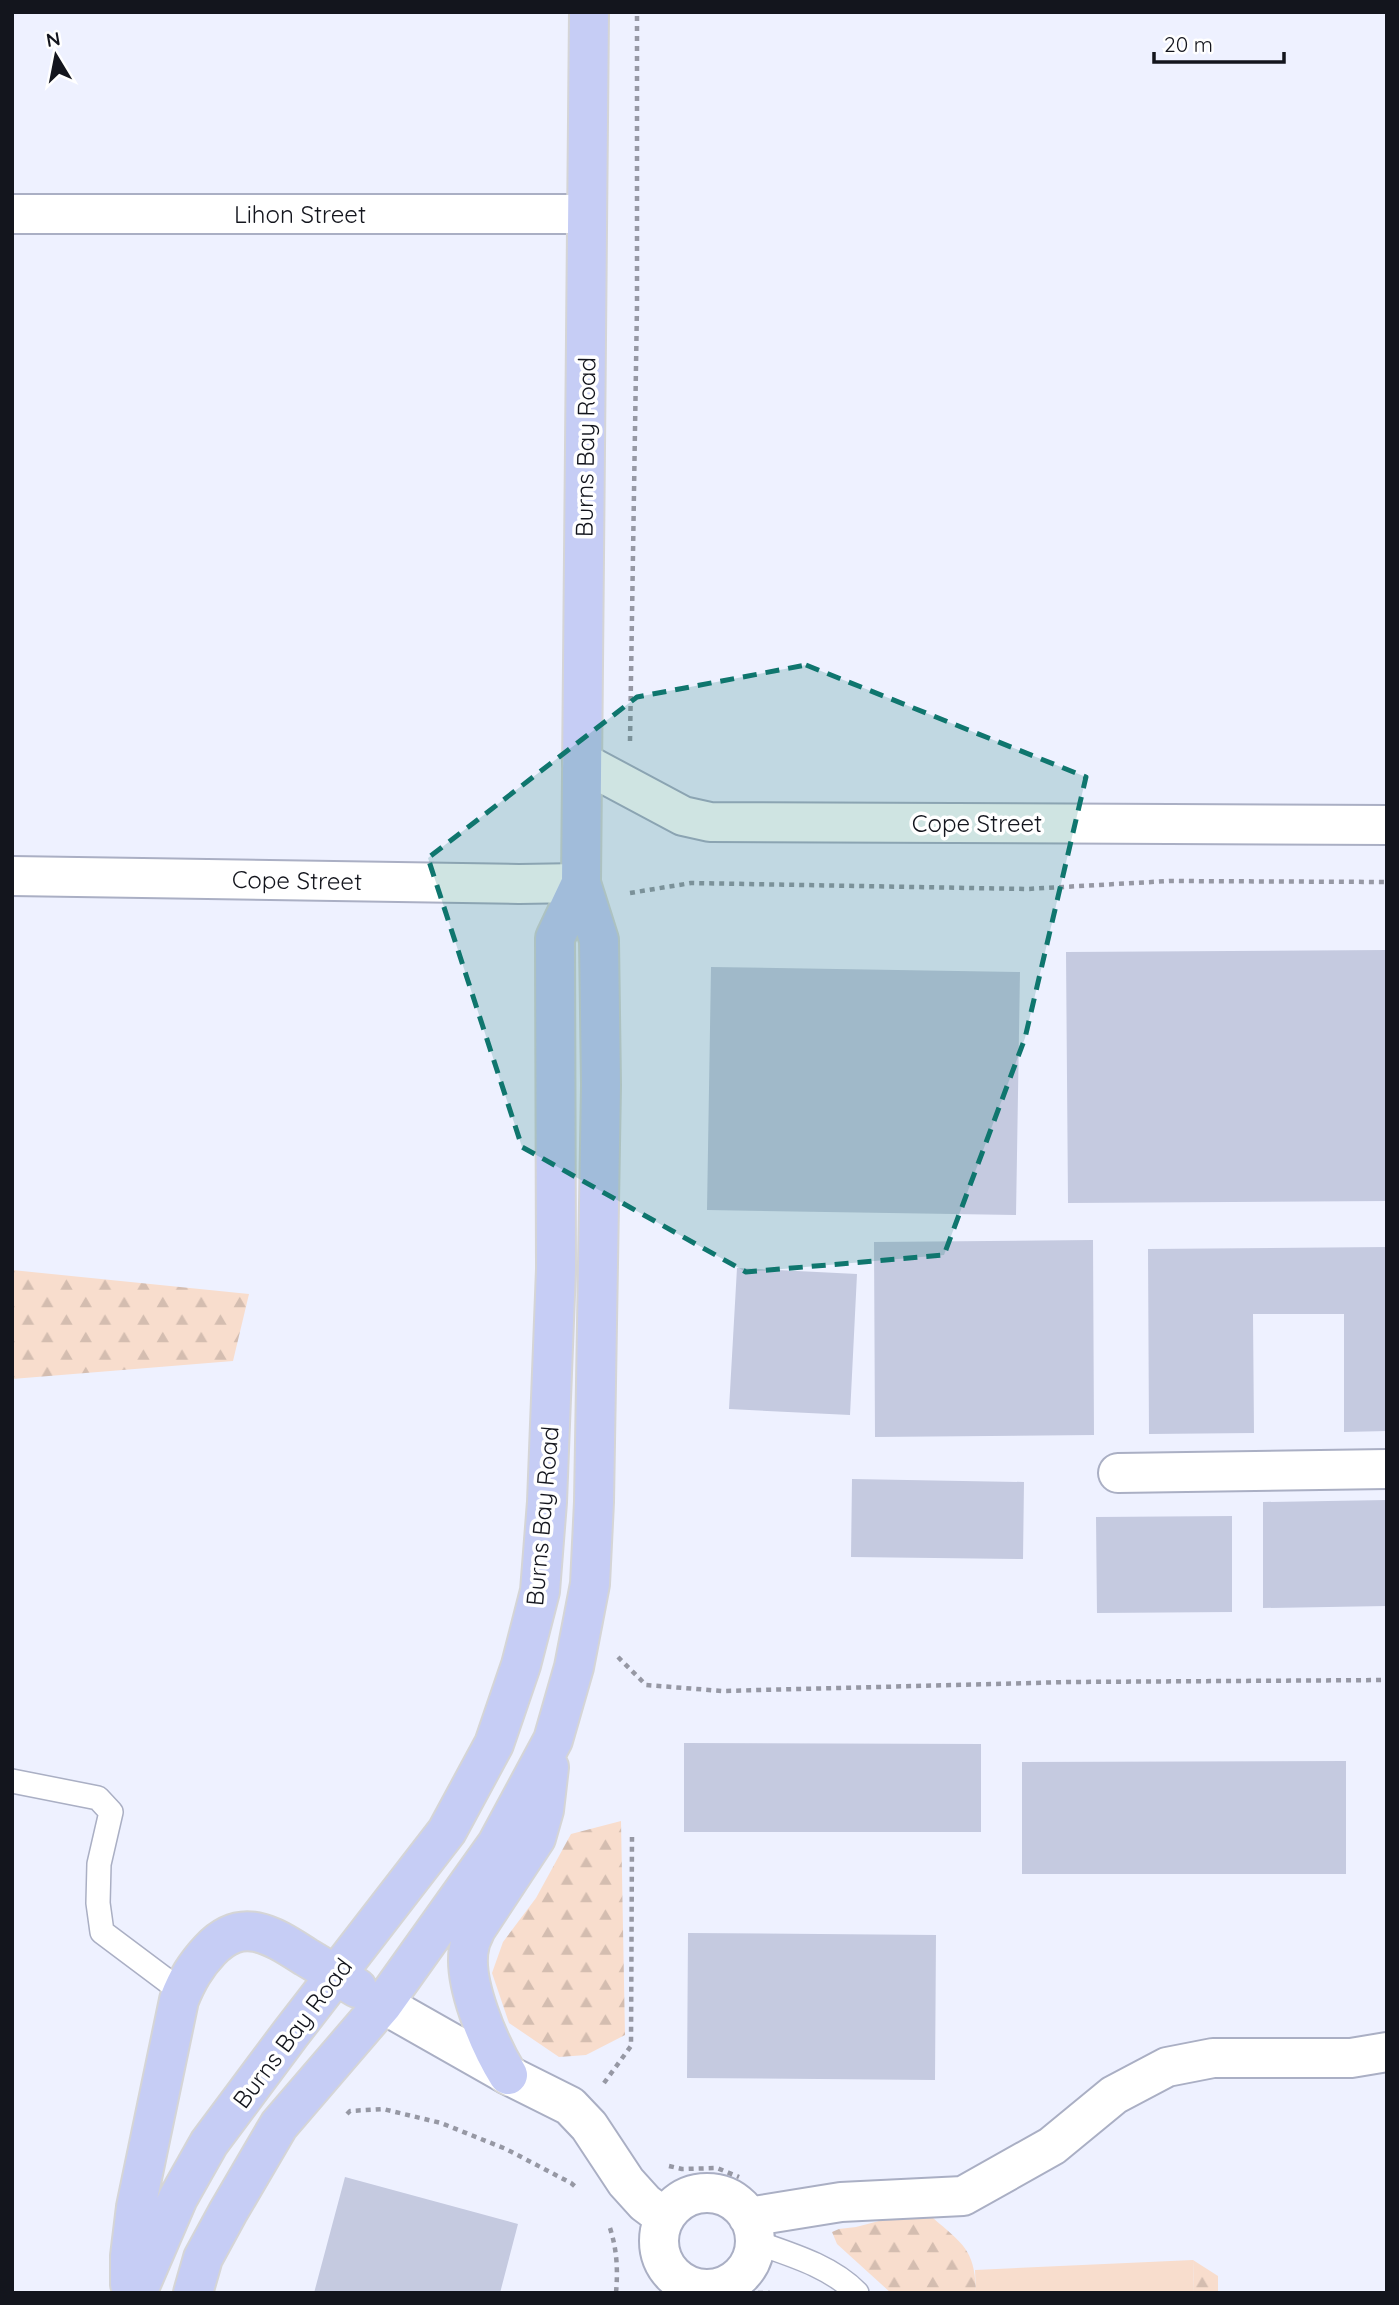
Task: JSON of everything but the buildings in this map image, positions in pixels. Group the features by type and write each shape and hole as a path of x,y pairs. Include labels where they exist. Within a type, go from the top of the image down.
{"main road":[{"name":"Burns Bay Road","path":"193,2293 204,2258 279,2125 324,2076 383,2004 497,1844 552,1740 574,1667 590,1584 594,1503 601,1085 599,940 581,883 589,12"},
{"name":"Burns Bay Road","path":"138,2293 178,2198 209,2143 447,1831 494,1744 520,1665 540,1591 547,1502 556,1269 555,938 581,883"},
{"path":"508,2075 494,2053 479,2012 468,1963 469,1945 476,1929 536,1838 544,1810 552,1740"},
{"path":"130,2293 130,2256 136,2207 182,1992 187,1978 219,1940 243,1931 270,1935 383,2004"}],"street":[{"name":"Lihon Street","path":"12,214 587,214"},
{"name":"Cope Street","path":"582,762 683,816 710,822 1387,825"},
{"name":"Cope Street","path":"12,876 581,883"},
{"path":"1118,1473 1387,1469"},
{"path":"383,2004 508,2075 553,2096 581,2116 599,2140 617,2172 645,2203 665,2218"},
{"path":"751,2230 841,2202 963,2196 1052,2146 1114,2095 1167,2067 1213,2058 1351,2058 1387,2052"},
{"path":"711,2193 728,2198 743,2210 751,2230 749,2264 734,2281 720,2287 706,2290 675,2286 660,2251 659,2234 665,2218 684,2199 711,2193"}],"lane":[{"path":"12,1781 98,1798 111,1812 99,1864 98,1903 102,1932 182,1992"},
{"path":"751,2230 846,2282 857,2293"}],"path":[{"path":"630,788 637,305 637,12"},
{"path":"630,893 691,883 1027,889 1169,881 1387,882"},
{"path":"617,1656 646,1685 722,1691 1070,1682 1387,1680"},
{"path":"609,2093 602,2085 631,2046 632,1838"},
{"path":"350,2111 383,2109 441,2123 506,2149 571,2183 586,2196"},
{"path":"663,2165 682,2169 716,2168 741,2177"},
{"path":"606,2219 616,2249 616,2293"},
{"path":"758,2293 770,2293"}],"highlighted area":[{"path":"806,665 1086,777 1025,1038 944,1255 746,1272 522,1147 428,858 637,697"}],"green space":[{"path":"12,1270 249,1294 233,1361 12,1379"},
{"path":"621,1821 625,2035 586,2055 559,2057 509,2023 492,1973 503,1942 536,1898 571,1834"},
{"path":"933,2218 966,2250 973,2267 976,2293 891,2293 837,2244 832,2232 883,2220"},
{"path":"1193,2260 1194,2293 976,2293 975,2270"},
{"path":"1193,2260 1218,2276 1218,2293 1194,2293"}]}
